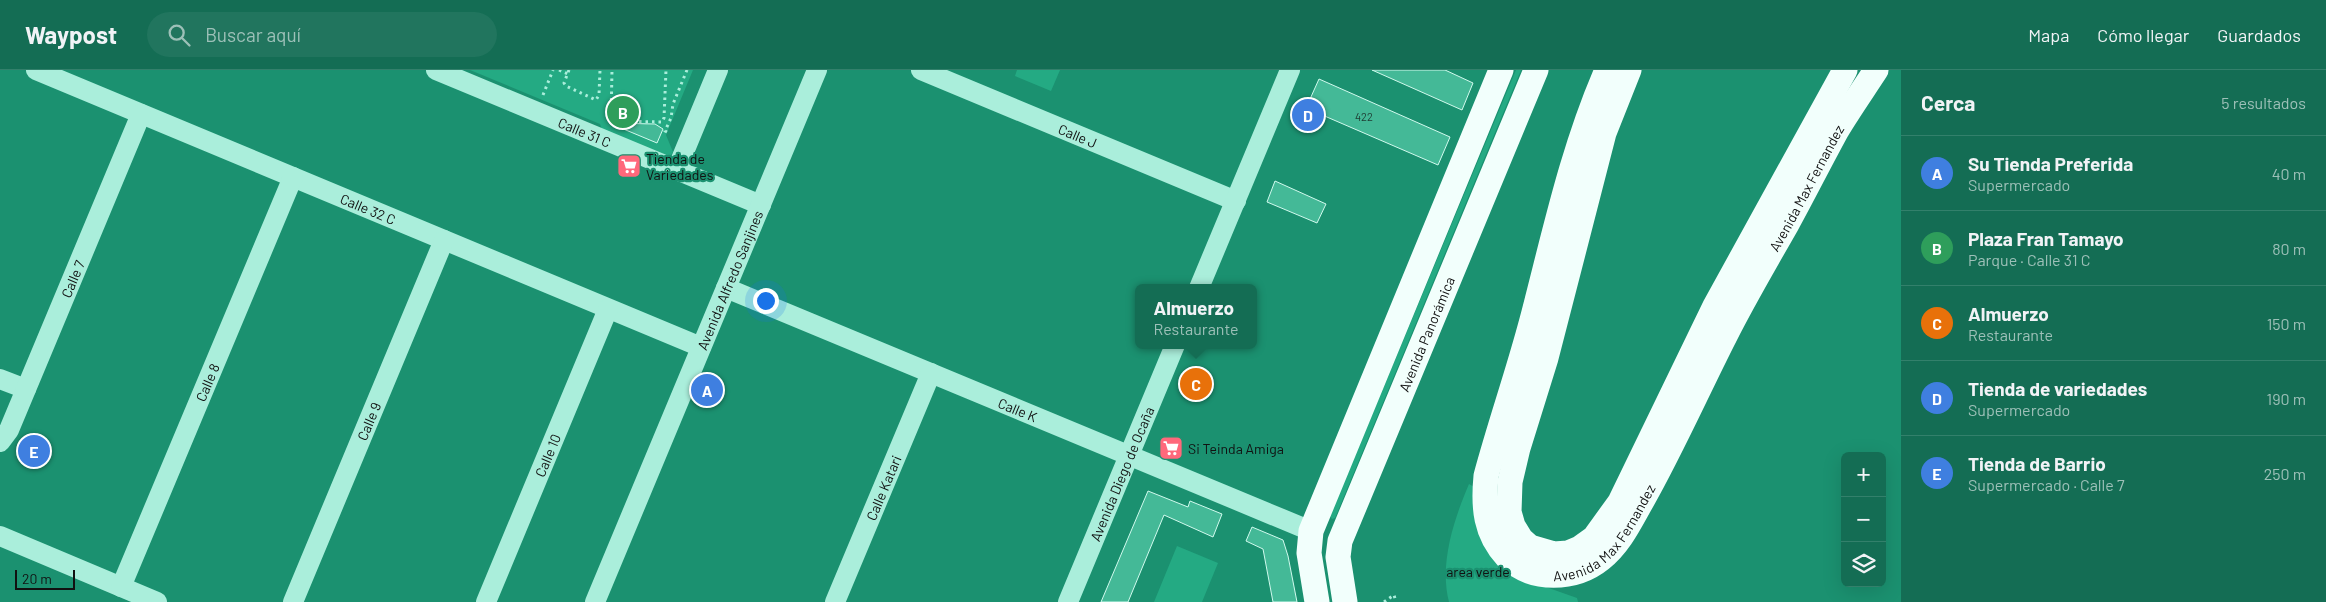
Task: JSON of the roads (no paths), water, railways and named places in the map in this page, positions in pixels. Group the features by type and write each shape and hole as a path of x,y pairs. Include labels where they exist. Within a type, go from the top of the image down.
{"main road":[{"path":"1317,602 1309,553 1311,531 1501,70"},
{"name":"Avenida Panorámica","path":"1345,602 1338,557 1340,541 1536,70"},
{"name":"Avenida Max Fernandez","path":"1607,70 1594,171 1546,358 1510,482 1509,512 1513,526 1521,539 1530,547 1554,554 1568,553 1580,548 1594,538 1620,502 1726,334 1838,130 1876,70"},
{"name":"Avenida Max Fernandez","path":"1601,110 1629,70"},
{"name":"Avenida Max Fernandez","path":"1667,429 1715,306 1845,70"},
{"path":"1311,531 1340,541"}],"street":[{"name":"Calle 32 C","path":"36,70 701,347"},
{"name":"Calle 31 C","path":"436,70 761,205"},
{"path":"676,169 718,70"},
{"name":"Avenida Alfredo Sanjines","path":"599,601 701,347 817,70"},
{"name":"Calle J","path":"921,70 1236,201"},
{"path":"1201,284 1290,70"},
{"name":"Calle 7","path":"0,442 9,430 141,114"},
{"name":"Calle 8","path":"121,587 292,177"},
{"name":"Calle 9","path":"293,602 444,240"},
{"name":"Calle K","path":"726,288 1311,531"},
{"name":"Calle 10","path":"486,602 608,309"},
{"name":"Avenida Diego de Ocaña","path":"1068,602 1173,349"},
{"name":"Calle Katari","path":"835,602 931,374"},
{"path":"0,379 26,390"},
{"path":"0,536 157,602"}],"place":[{"name":"Plaza Fran Tamayo","path":"623,112"},
{"name":"Tienda de variedades","path":"1308,115"},
{"name":"Tienda de Variedades","path":"629,166"},
{"name":"Almuerzo","path":"1196,384"},
{"name":"Su Tienda Preferida","path":"707,390"},
{"name":"Si Teinda Amiga","path":"1171,448"},
{"name":"Tienda de Barrio","path":"34,451"}],"park label":[{"name":"area verde","path":"1478,571"}]}
